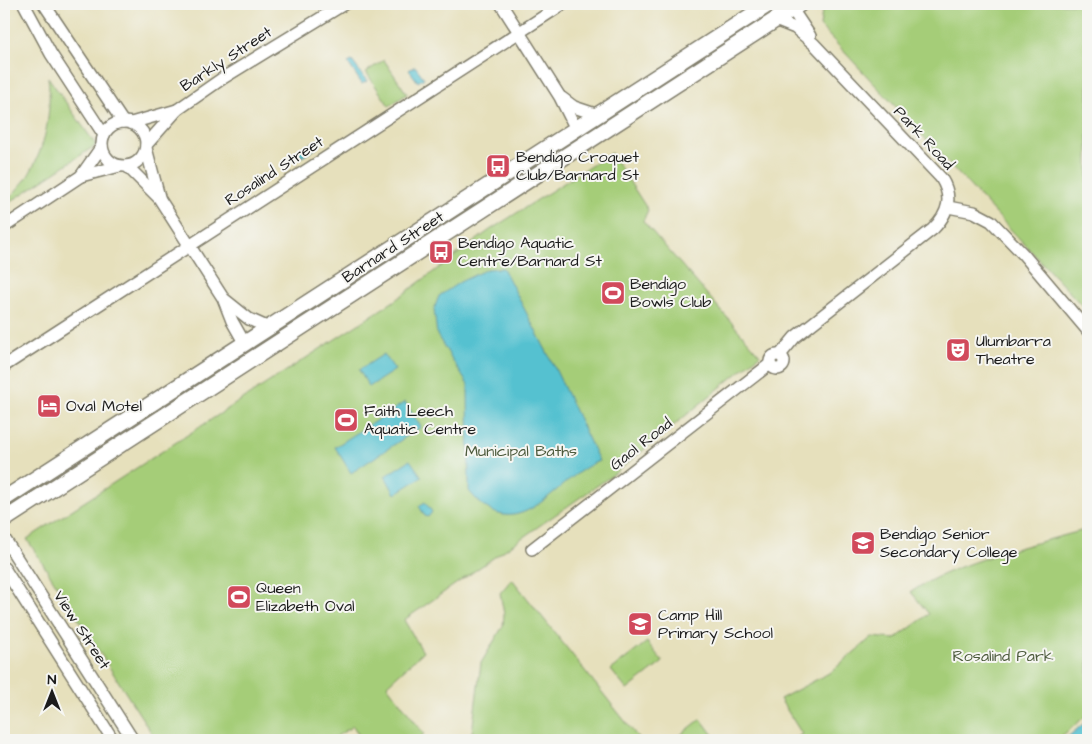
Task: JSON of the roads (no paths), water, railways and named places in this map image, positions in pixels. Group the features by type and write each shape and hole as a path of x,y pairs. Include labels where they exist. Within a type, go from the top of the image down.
{"main road":[{"name":"Barnard Street","path":"4,499 769,4"},
{"name":"Barnard Street","path":"4,520 796,7"},
{"path":"685,58 743,30 778,8 796,7"},
{"path":"576,129 579,133 586,133 647,95 682,80"},
{"path":"352,275 384,261 444,224 457,227"},
{"path":"245,344 257,346 313,310 344,300"}],"street":[{"path":"24,4 51,54 103,141 108,159 124,166 159,198 223,298 232,321 245,344"},
{"path":"44,4 127,123 142,132 159,198"},
{"name":"Barkly Street","path":"146,147 177,110 224,78 344,4"},
{"path":"501,4 560,97 576,129"},
{"name":"Rosalind Street","path":"4,366 563,4"},
{"name":"Park Road","path":"796,7 814,44"},
{"name":"Park Road","path":"775,20 795,28 814,44 941,178 948,194 948,207"},
{"path":"560,97 574,107 598,115"},
{"name":"Barkly Street","path":"127,123 177,110"},
{"path":"81,176 112,126 127,123"},
{"path":"4,226 81,176 124,166 139,160 146,147"},
{"path":"948,207 974,212 991,221 1023,254 1088,330"},
{"name":"Gaol Road","path":"532,549 770,364 777,369 783,366 784,359 780,355 795,337 933,229 944,217 948,207"},
{"path":"223,298 244,316 268,328"},
{"name":"View Street","path":"4,538 133,740"},
{"name":"View Street","path":"4,568 113,740"}],"water":[{"path":"352,61 367,81 362,84 348,63"},
{"path":"415,66 424,78 418,82 409,70"},
{"path":"313,142 317,148 302,157 299,152"},
{"name":"Municipal Baths","path":"503,268 550,358 599,461 582,470 536,506 520,514 504,515 487,508 469,491 468,385 437,335 434,309 439,296 460,282 487,269"},
{"path":"384,354 395,370 369,387 359,370"},
{"path":"405,402 421,427 351,473 335,447"},
{"path":"410,460 422,477 395,494 385,476"},
{"path":"425,502 432,512 428,517 425,516 419,506"},
{"path":"1088,720 1088,740 1064,740"}],"place":[{"name":"Bendigo Croquet Club/Barnard St","path":"498,166"},
{"name":"Bendigo Aquatic Centre/Barnard St","path":"441,252"},
{"name":"Bendigo Bowls Club","path":"613,293"},
{"name":"Ulumbarra Theatre","path":"958,350"},
{"name":"Oval Motel","path":"49,406"},
{"name":"Faith Leech Aquatic Centre","path":"346,420"},
{"name":"Bendigo Senior Secondary College","path":"863,543"},
{"name":"Queen Elizabeth Oval","path":"239,597"},
{"name":"Camp Hill Primary School","path":"640,624"}],"park label":[{"name":"Rosalind Park","path":"1003,656"}]}
